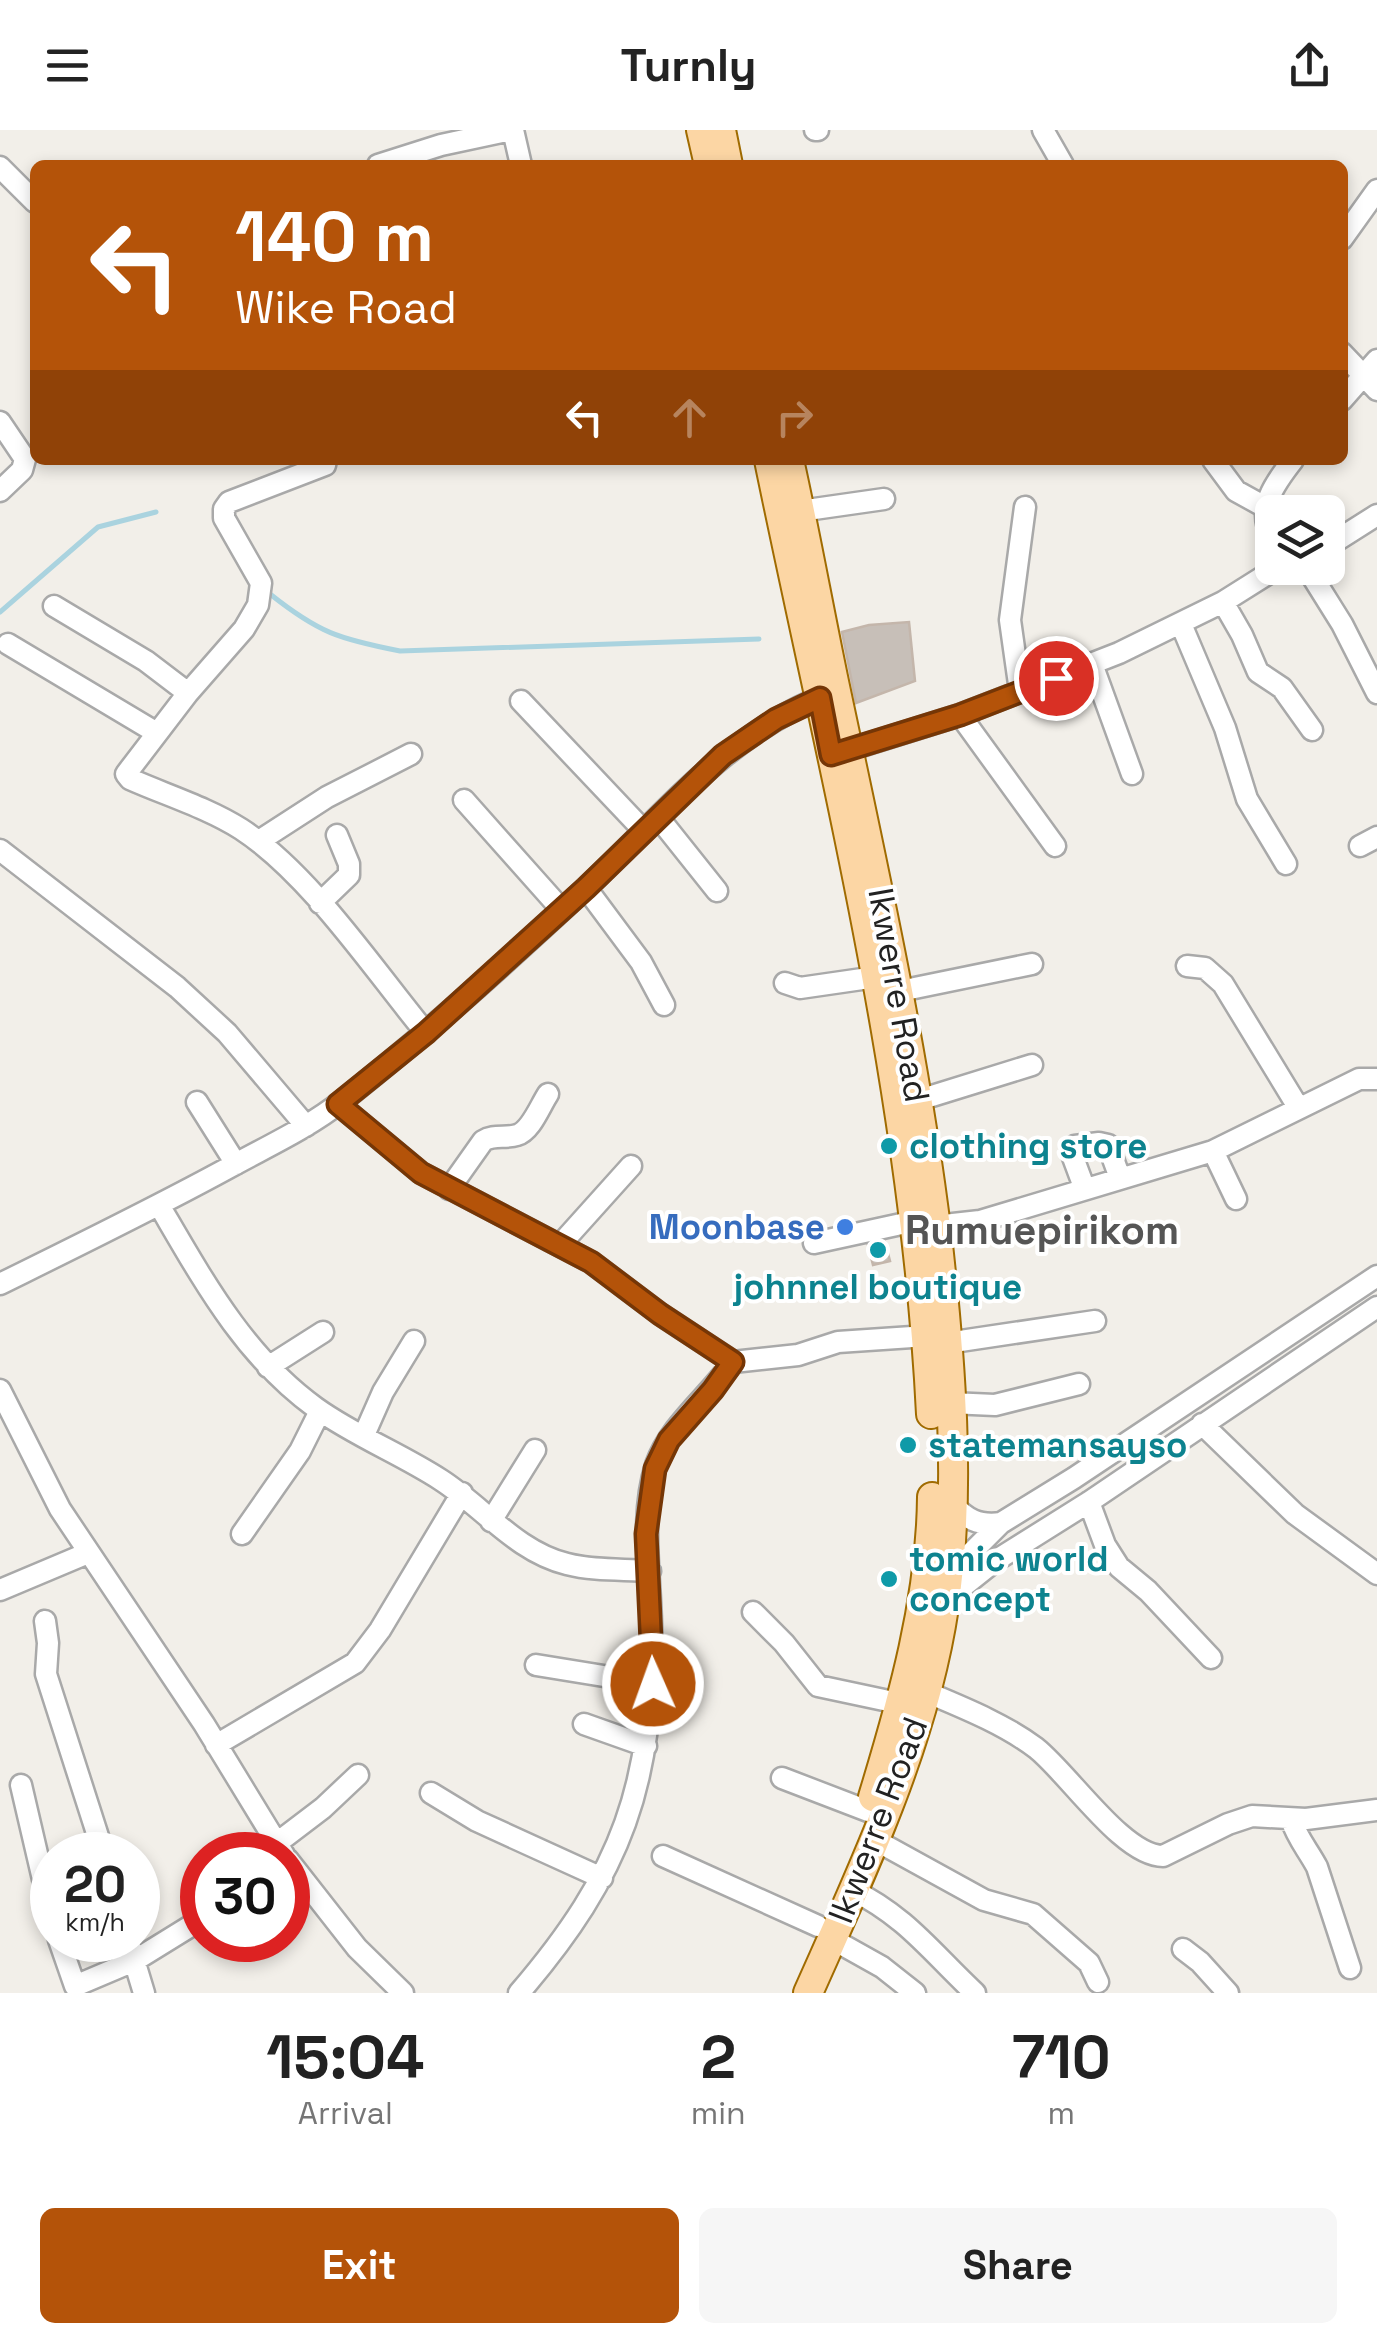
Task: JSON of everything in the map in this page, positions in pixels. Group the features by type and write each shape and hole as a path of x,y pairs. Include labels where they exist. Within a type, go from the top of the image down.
{"main road":[{"path":"701,130 708,160"},
{"path":"721,130 727,160"},
{"name":"Ikwerre Road","path":"770,465 828,695 888,984 919,1100 925,1224 937,1339 950,1404 941,1513"},
{"name":"Ikwerre Road","path":"791,465 828,695"},
{"name":"Ikwerre Road","path":"888,984 896,1080 925,1224"},
{"name":"Ikwerre Road","path":"789,1993 852,1890 875,1840 926,1692 945,1602 946,1565 932,1431 937,1339"},
{"name":"Ikwerre Road","path":"808,1993 868,1811 920,1618 946,1565"}],"street":[{"path":"393,160 441,144 512,130 521,160"},
{"path":"1043,130 1060,160"},
{"path":"0,167 30,197"},
{"path":"1348,230 1377,190"},
{"path":"1348,357 1372,375 1348,395"},
{"path":"0,422 25,459 22,470 0,492"},
{"path":"325,465 229,502 224,509 224,518 261,583 258,605 244,629 157,733 127,777 237,827 258,842 320,903 426,1033"},
{"path":"1217,465 1236,491 1255,501"},
{"path":"1271,495 1289,465"},
{"path":"800,511 884,498"},
{"path":"1020,691 1010,620 1025,507"},
{"path":"1345,535 1377,515"},
{"path":"840,753 960,715 1092,664 1181,624 1255,582"},
{"path":"1317,585 1377,693"},
{"path":"1223,602 1258,672 1282,688 1312,730"},
{"path":"54,606 146,661 188,694"},
{"path":"1181,624 1230,744 1247,799 1286,864"},
{"path":"8,644 157,733"},
{"path":"1092,664 1132,774"},
{"path":"0,1284 159,1206 306,1126 338,1104 426,1033 586,888 723,755 776,719 828,695"},
{"path":"521,700 717,891"},
{"path":"960,715 1055,846"},
{"path":"258,842 328,797 411,754"},
{"path":"464,800 561,909"},
{"path":"320,903 350,875 337,835"},
{"path":"0,850 178,988 227,1033 306,1126"},
{"path":"586,888 641,962 664,1005"},
{"path":"785,983 800,988 888,984 1032,964"},
{"path":"1187,966 1205,968 1223,984 1298,1107"},
{"path":"919,1100 1032,1065"},
{"path":"814,1242 925,1224 980,1221 1214,1151 1359,1078 1377,1078"},
{"path":"449,1189 483,1141 490,1136 515,1136 524,1131 548,1094"},
{"path":"197,1102 236,1164"},
{"path":"338,1104 393,1152 449,1189 591,1262 733,1362 798,1355 838,1342 937,1339 1095,1321"},
{"path":"1084,1187 1072,1160 1075,1146 1108,1146 1120,1178"},
{"path":"1214,1151 1236,1199"},
{"path":"560,1245 631,1166"},
{"path":"159,1206 217,1303 268,1368 320,1411 462,1494 536,1552 591,1569 650,1570"},
{"path":"946,1565 1001,1523 1377,1276"},
{"path":"920,1618 995,1561 1377,1307"},
{"path":"268,1368 324,1332"},
{"path":"364,1435 414,1341"},
{"path":"519,1993 573,1924 621,1842 646,1746 653,1684 646,1534 655,1469 669,1440 733,1362"},
{"path":"950,1404 995,1405 1080,1384"},
{"path":"0,1390 60,1510 270,1832"},
{"path":"242,1534 300,1452 320,1411"},
{"path":"1202,1424 1295,1514 1377,1574"},
{"path":"492,1520 535,1450"},
{"path":"216,1745 355,1663 380,1630 462,1494"},
{"path":"1089,1502 1104,1545 1119,1567 1148,1591 1211,1658"},
{"path":"941,1513 974,1522 1001,1523"},
{"path":"0,1590 88,1553"},
{"path":"946,1565 995,1561"},
{"path":"753,1612 818,1686 898,1703"},
{"path":"45,1621 46,1674 97,1832"},
{"path":"536,1666 653,1684"},
{"path":"926,1692 1004,1728 1036,1748 1098,1812 1153,1856 1164,1856 1252,1816 1291,1819 1377,1810"},
{"path":"584,1724 646,1746"},
{"path":"301,1832 358,1775"},
{"path":"782,1778 868,1811"},
{"path":"21,1785 32,1832"},
{"path":"431,1793 477,1821 602,1878"},
{"path":"1291,1819 1298,1840 1317,1868 1350,1968"},
{"path":"875,1840 984,1900 1033,1914 1089,1963 1098,1982"},
{"path":"663,1856 825,1933 882,1967 915,1993"},
{"path":"310,1887 357,1948 403,1993"},
{"path":"852,1890 903,1920 975,1993"},
{"path":"1183,1948 1228,1993"},
{"path":"67,1962 75,1986 132,1962"},
{"path":"134,1962 144,1993"}],"building":[{"path":"909,622 915,681 856,703 842,632"},
{"name":"johnnel boutique","path":"885,1242 890,1261 873,1265 868,1245"}],"waterway":[{"path":"0,612 98,527 156,512"},
{"path":"270,594 330,633 400,651 759,639"}],"place":[{"name":"clothing store","path":"889,1146"},
{"name":"Moonbase","path":"845,1227"},
{"name":"johnnel boutique","path":"878,1250"},
{"name":"statemansayso","path":"908,1445"},
{"name":"tomic world concept","path":"889,1579"}],"district":[{"name":"Rumuepirikom","path":"1042,1230"}],"route":[{"path":"653,1684 646,1534 655,1469 669,1440 733,1362 591,1262 421,1173 338,1104 426,1033 586,888 723,755 776,719 820,698 831,755 960,715 1056,678"}]}
